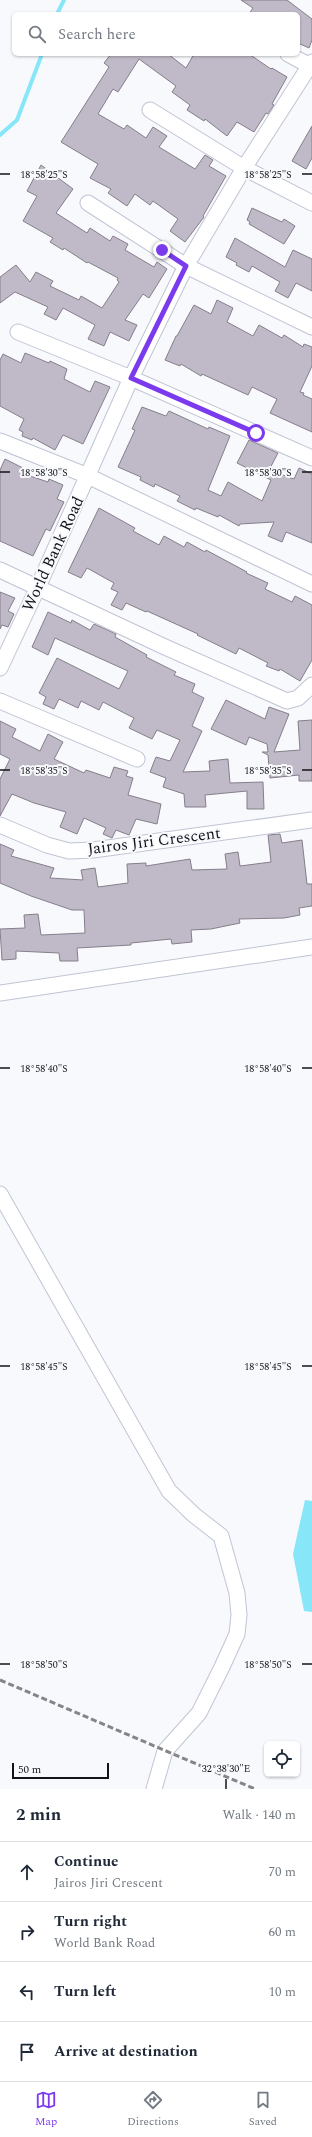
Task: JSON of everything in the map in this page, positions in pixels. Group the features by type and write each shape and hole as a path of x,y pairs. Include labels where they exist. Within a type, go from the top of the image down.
{"street":[{"path":"292,56 311,65"},
{"name":"World Bank Road","path":"0,668 38,587 131,378 186,266 244,168 311,65"},
{"path":"150,110 244,168 312,203"},
{"path":"88,203 186,266 312,327"},
{"path":"18,332 131,378 312,458"},
{"path":"0,441 88,476 312,584"},
{"path":"0,570 164,647 287,701 298,698 312,685"},
{"path":"0,701 137,759"},
{"name":"Jairos Jiri Crescent","path":"0,825 47,845 69,851 77,851 312,820"},
{"path":"0,994 312,948"},
{"path":"0,1194 169,1491 194,1515 221,1536 232,1571 237,1593 239,1615 237,1634 199,1713 165,1751 154,1789"}],"water":[{"path":"305,1500 312,1501 312,1612 304,1611 293,1554"}],"building":[{"path":"241,0 287,0 312,19 312,40 309,48 300,44 300,12 250,12 253,8"},
{"path":"109,56 171,56 186,68 193,56 252,56 271,69 272,68 287,77 272,104 274,105 268,114 266,113 254,132 237,122 227,136 205,119 204,121 187,110 190,105 172,92 176,86 139,59 118,92 113,89 98,114 124,129 127,125 146,138 153,127 167,136 159,147 195,169 205,155 213,160 209,166 226,176 203,216 204,217 185,242 170,231 178,219 153,201 150,205 135,194 127,206 108,193 111,189 90,178 98,164 61,142 109,67 104,63"},
{"path":"312,126 312,158 306,169 292,161"},
{"path":"41,165 73,189 56,213 87,233 90,228 110,241 113,236 128,244 125,250 154,267 157,262 167,269 149,298 143,294 125,320 137,325 129,341 110,332 104,346 88,339 95,325 63,308 56,320 44,314 48,307 15,292 0,303 0,277 16,265 30,282 36,272 53,281 50,286 79,300 81,296 102,308 119,282 117,280 118,278 88,262 87,263 64,248 63,250 50,242 53,238 23,221 37,196 27,191"},
{"path":"252,208 282,222 284,219 295,226 284,244 249,224 250,222 247,220"},
{"path":"235,238 285,267 293,250 312,259 312,291 296,283 288,298 275,291 280,282 252,266 249,272 236,265 237,263 226,257"},
{"path":"217,300 233,308 227,322 253,336 259,325 282,338 284,335 303,347 304,344 312,347 312,366 300,392 312,399 312,432 270,413 277,399 252,387 248,395 202,374 201,376 181,364 180,366 165,360 176,336 194,305 211,314"},
{"path":"25,353 49,363 50,361 67,369 64,379 90,392 95,381 110,387 83,444 63,435 55,450 33,438 32,440 22,436 23,432 19,430 24,419 0,406 0,360 3,354 21,363"},
{"path":"142,407 166,416 169,411 208,429 209,427 230,436 208,490 221,496 228,482 262,501 271,480 237,463 249,440 278,453 269,470 294,479 299,468 312,474 312,543 286,532 282,542 268,536 274,522 240,524 239,526 219,515 218,517 196,508 195,510 177,501 180,496 155,484 154,487 140,480 141,477 118,467 135,430 132,429"},
{"path":"5,459 23,468 21,473 48,482 49,479 63,485 57,499 64,502 50,531 46,529 33,556 0,541 0,470"},
{"path":"99,508 135,528 133,531 159,545 164,536 184,547 187,542 205,552 206,550 247,572 246,573 268,583 265,589 292,602 295,596 312,605 312,660 300,681 280,669 279,671 266,666 268,663 239,648 236,654 197,635 198,634 147,611 146,612 126,603 122,610 111,605 118,592 111,589 114,583 87,568 81,578 68,572"},
{"path":"0,592 15,598 8,611 14,614 8,627 2,625 0,629"},
{"path":"48,612 71,623 72,620 90,630 94,624 116,634 115,637 147,655 146,657 176,672 174,675 195,684 192,692 204,698 192,726 202,731 183,772 210,771 209,761 228,759 230,783 263,782 264,809 247,809 247,791 205,795 206,807 185,807 184,794 163,787 166,778 150,772 156,757 170,761 180,740 157,730 152,739 129,728 134,718 103,702 99,710 81,701 78,708 59,699 54,709 43,704 46,697 39,693 57,658 119,689 128,671 55,638 48,655 32,647"},
{"path":"226,700 265,719 269,707 289,714 274,752 300,750 298,721 312,720 312,781 299,781 299,775 270,778 268,755 262,752 268,752 267,744 249,737 246,745 211,729"},
{"path":"0,721 16,729 12,737 40,751 48,734 63,742 54,759 84,773 86,770 110,778 114,767 128,771 126,776 133,778 128,795 161,804 157,824 136,819 129,835 116,830 112,838 103,834 106,828 84,818 77,834 60,827 66,812 34,803 12,794 0,816 0,779 10,759 0,754"},
{"path":"280,834 282,843 302,840 307,884 312,884 312,906 299,908 300,915 284,918 239,919 240,923 211,929 191,930 192,942 172,944 171,939 131,943 131,945 77,948 78,961 60,961 59,953 16,951 16,959 2,960 0,929 25,928 24,915 38,914 41,935 85,933 84,910 72,910 31,896 0,883 0,844 14,850 11,856 54,868 50,878 83,880 81,870 95,868 98,887 128,883 127,864 146,863 146,866 190,859 192,870 227,869 225,854 238,852 240,866 271,862 268,835"}],"waterway":[{"path":"58,12 64,0"},
{"path":"0,135 17,120 41,56"}],"railway":[{"path":"0,1680 255,1789"}],"route":[{"path":"162,250 186,266 131,378 256,433"}]}
